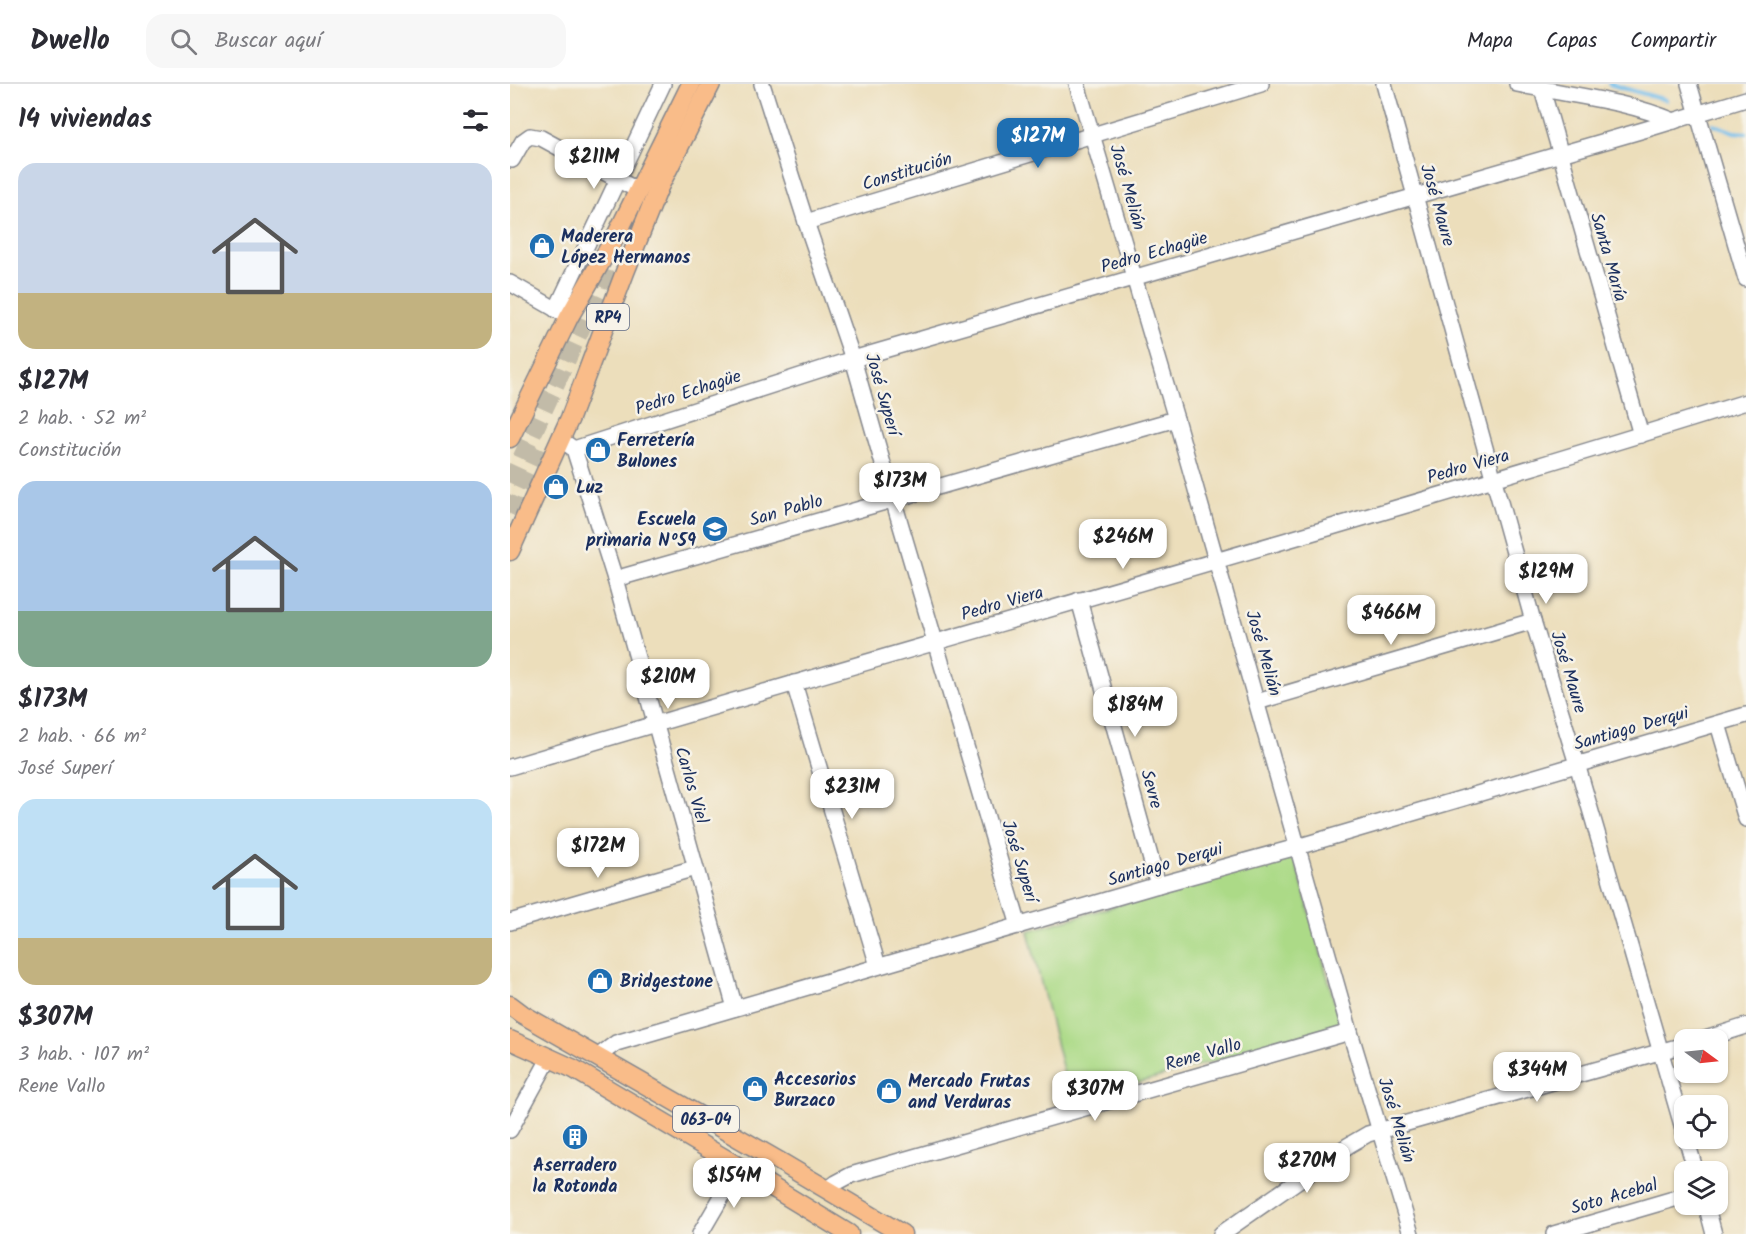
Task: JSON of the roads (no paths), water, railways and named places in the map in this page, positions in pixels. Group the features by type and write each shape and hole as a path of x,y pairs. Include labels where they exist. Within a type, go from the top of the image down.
{"main road":[{"name":"RP4","path":"510,438 563,314 617,234 691,84"},
{"name":"RP4","path":"510,551 567,445 625,272 659,188 711,84"},
{"name":"063-04","path":"510,1005 902,1234"},
{"name":"063-04","path":"510,1040 574,1069 849,1234"}],"street":[{"path":"510,284 563,314 617,179 663,84"},
{"name":"José Superí","path":"762,84 853,359 1019,926"},
{"name":"José Melián","path":"1077,84 1176,419 1350,1032 1411,1234"},
{"name":"Constitución","path":"806,222 1261,84"},
{"name":"José Maure","path":"1384,84 1533,621 1674,1097"},
{"path":"1517,84 1621,105 1674,121"},
{"path":"1689,84 1746,279"},
{"name":"Santa María","path":"1542,89 1641,435"},
{"name":"Pedro Echagüe","path":"567,445 853,359 1746,99"},
{"path":"512,160 523,141 530,136 541,138 639,191"},
{"name":"Pedro Viera","path":"510,767 794,682 935,643 1494,479 1746,402"},
{"name":"San Pablo","path":"615,579 1176,419"},
{"name":"Carlos Viel","path":"567,445 615,579 735,1008"},
{"name":"Sevre","path":"1079,600 1158,885"},
{"path":"1257,702 1533,621"},
{"path":"794,682 878,966"},
{"name":"Santiago Derqui","path":"597,1056 616,1043 1158,885 1298,847 1746,715"},
{"path":"1718,724 1746,819"},
{"path":"510,922 695,868"},
{"path":"1728,1032 1746,1026"},
{"name":"Rene Vallo","path":"827,1190 851,1175 1350,1032"},
{"path":"1221,1234 1368,1134 1674,1048"},
{"path":"510,1130 550,1057"},
{"path":"700,1234 739,1167"},
{"name":"Soto Acebal","path":"1554,1234 1674,1199"},
{"path":"1709,1215 1714,1234"}],"waterway":[{"path":"1609,84 1666,100"},
{"path":"1713,124 1734,132 1746,133"}],"tunnel":[{"path":"510,483 600,288 612,250"},
{"path":"510,514 543,442"}],"place":[{"name":"Maderera López Hermanos","path":"542,246"},
{"name":"Ferretería Bulones","path":"598,450"},
{"name":"Luz","path":"556,487"},
{"name":"Escuela primaria Nº59","path":"715,529"},
{"name":"Bridgestone","path":"600,981"},
{"name":"Accesorios Burzaco","path":"755,1089"},
{"name":"Mercado Frutas and Verduras","path":"889,1091"},
{"name":"Aserradero la Rotonda","path":"575,1137"}]}
